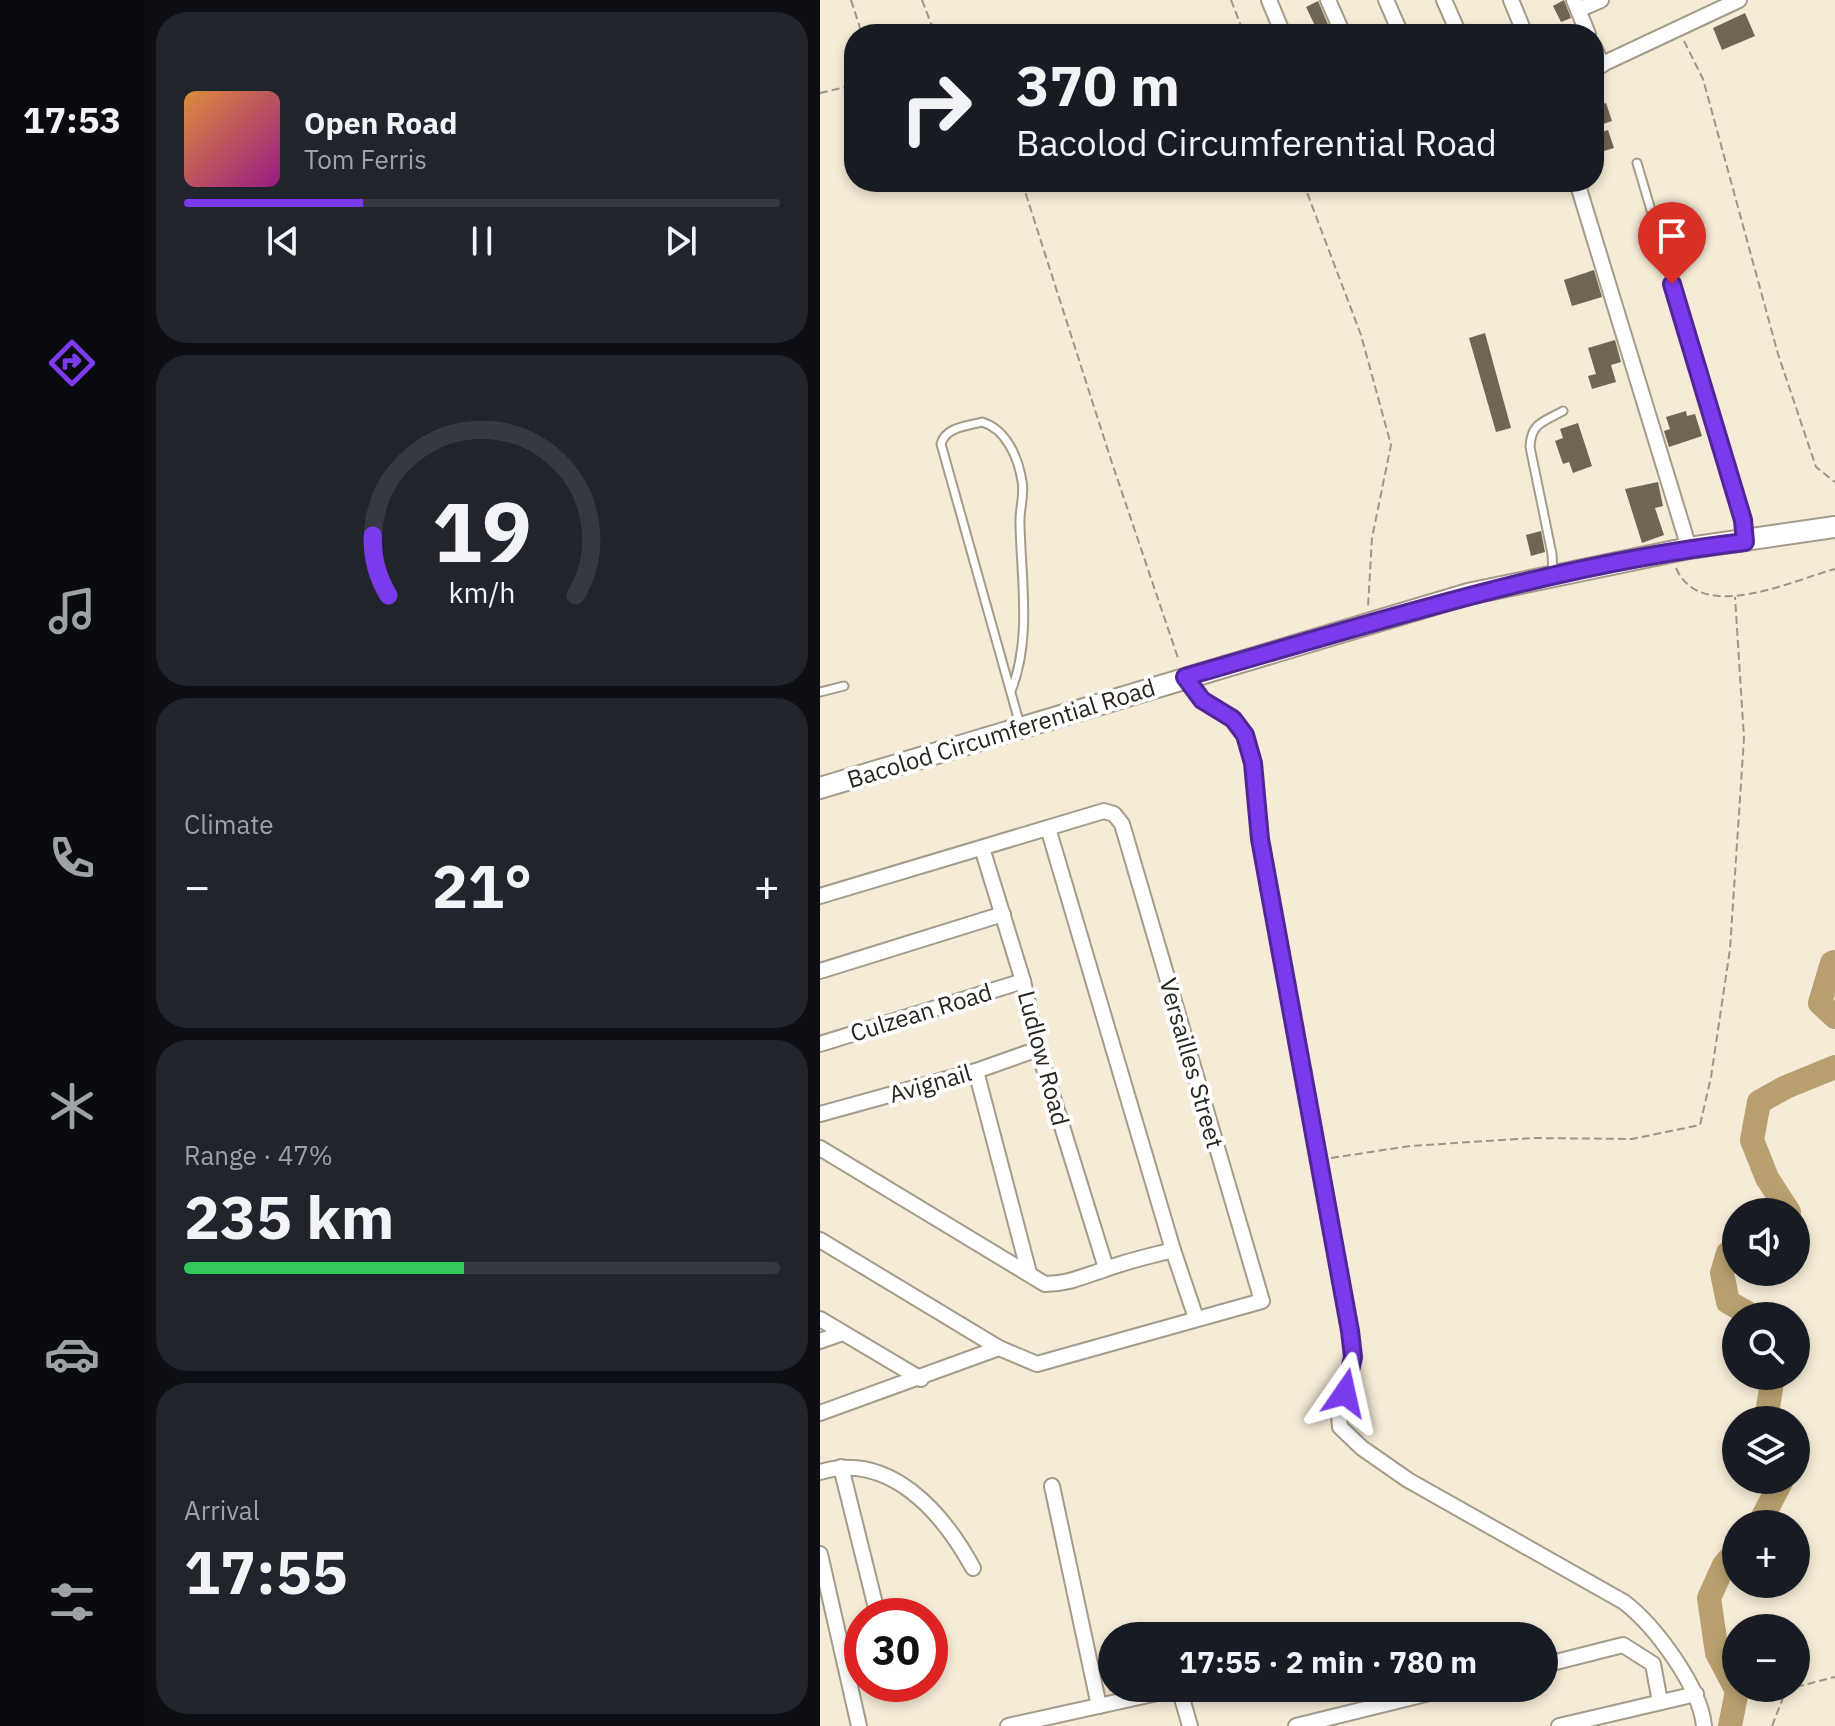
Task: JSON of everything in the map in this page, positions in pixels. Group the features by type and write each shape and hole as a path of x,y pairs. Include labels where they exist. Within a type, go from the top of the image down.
{"main road":[{"name":"Bacolod Circumferential Road","path":"820,788 1468,594 1679,550 1835,527"}],"street":[{"path":"1269,0 1279,24"},
{"path":"1328,0 1339,24"},
{"path":"1386,0 1397,24"},
{"path":"1444,0 1455,24"},
{"path":"1511,0 1521,24"},
{"path":"1584,24 1576,5 1601,0"},
{"path":"1604,64 1739,0"},
{"path":"1580,192 1679,550"},
{"path":"1185,677 1202,700 1233,719 1245,735 1253,763 1260,839 1353,1357 1339,1415 1340,1427 1362,1448 1408,1480 1624,1602 1642,1616 1696,1694 1704,1726"},
{"name":"Versailles Street","path":"1048,828 1104,811 1114,814 1122,824 1262,1301 1196,1318"},
{"path":"820,896 1048,828 1196,1318 1037,1364 999,1348 820,1240"},
{"name":"Ludlow Road","path":"982,848 1023,981 1038,1049 1106,1268"},
{"path":"820,971 1003,914"},
{"name":"Culzean Road","path":"820,1044 1023,981"},
{"name":"Avignail","path":"820,1114 976,1071 1038,1049"},
{"path":"976,1071 1029,1273"},
{"path":"820,1148 1045,1284 1061,1284 1173,1250"},
{"path":"820,1319 921,1379"},
{"path":"820,1341 843,1333"},
{"path":"820,1413 921,1379 999,1348"},
{"path":"820,1472 841,1467 869,1470 917,1494 939,1515 973,1568"},
{"path":"841,1467 874,1598"},
{"path":"1052,1486 1099,1706"},
{"path":"820,1554 859,1726"},
{"path":"1558,1661 1623,1645 1653,1664 1660,1702"},
{"path":"1653,1664 1671,1656"},
{"path":"1559,1726 1696,1694"},
{"path":"1008,1726 1117,1702"},
{"path":"1184,1702 1190,1726"},
{"path":"1296,1726 1391,1702"}],"lane":[{"path":"1637,163 1743,520 1745,542"},
{"path":"1553,575 1552,554 1530,447 1535,426 1563,411"},
{"path":"1011,691 1020,665 1024,603 1019,516 1022,480 1000,431 982,422 948,432 942,437 941,444 1021,727"},
{"path":"820,692 844,686"}],"path":[{"path":"851,0 859,24"},
{"path":"922,0 931,24"},
{"path":"1231,0 1240,24"},
{"path":"1679,30 1703,79 1778,354 1816,467 1835,482"},
{"path":"820,93 844,87"},
{"path":"1025,192 1185,677"},
{"path":"1307,192 1361,335 1391,445 1372,538 1367,624"},
{"path":"1679,550 1680,577 1711,597 1735,597 1835,569"},
{"path":"1319,1160 1410,1146 1532,1138 1632,1139 1700,1125 1711,1077 1730,949 1744,738 1735,597"},
{"path":"1810,1683 1835,1677"},
{"path":"1772,1726 1782,1702"}],"building":[{"path":"1564,0 1571,18 1561,22 1553,6"},
{"path":"1318,1 1328,24 1314,24 1306,7"},
{"path":"1745,13 1755,36 1722,50 1713,28"},
{"path":"1604,104 1612,121 1604,124"},
{"path":"1608,130 1614,148 1604,151 1604,131"},
{"path":"1594,270 1602,297 1572,306 1564,280"},
{"path":"1485,333 1511,428 1496,432 1469,338"},
{"path":"1615,340 1621,362 1611,365 1616,382 1592,389 1588,376 1596,374 1588,348"},
{"path":"1686,411 1687,416 1695,414 1702,436 1669,447 1664,431 1670,429 1666,417"},
{"path":"1578,423 1592,466 1573,473 1569,462 1563,464 1555,441 1563,438 1560,429"},
{"path":"1658,482 1663,506 1655,508 1664,535 1642,543 1625,489"},
{"path":"1541,531 1545,552 1531,556 1526,535"}],"waterway":[{"path":"1835,962 1832,963 1820,1003 1835,1017"},
{"path":"1780,1198 1767,1178 1752,1140 1759,1102 1835,1067"},
{"path":"1725,1286 1728,1302"},
{"path":"1768,1406 1771,1390"},
{"path":"1766,1510 1775,1494"},
{"path":"1722,1569 1709,1598 1717,1653 1737,1691 1730,1726"}],"route":[{"path":"1345,1393 1353,1357 1350,1331 1260,839 1253,763 1245,735 1233,719 1202,700 1185,677 1468,594 1689,548 1745,542 1743,520 1672,284"}]}
